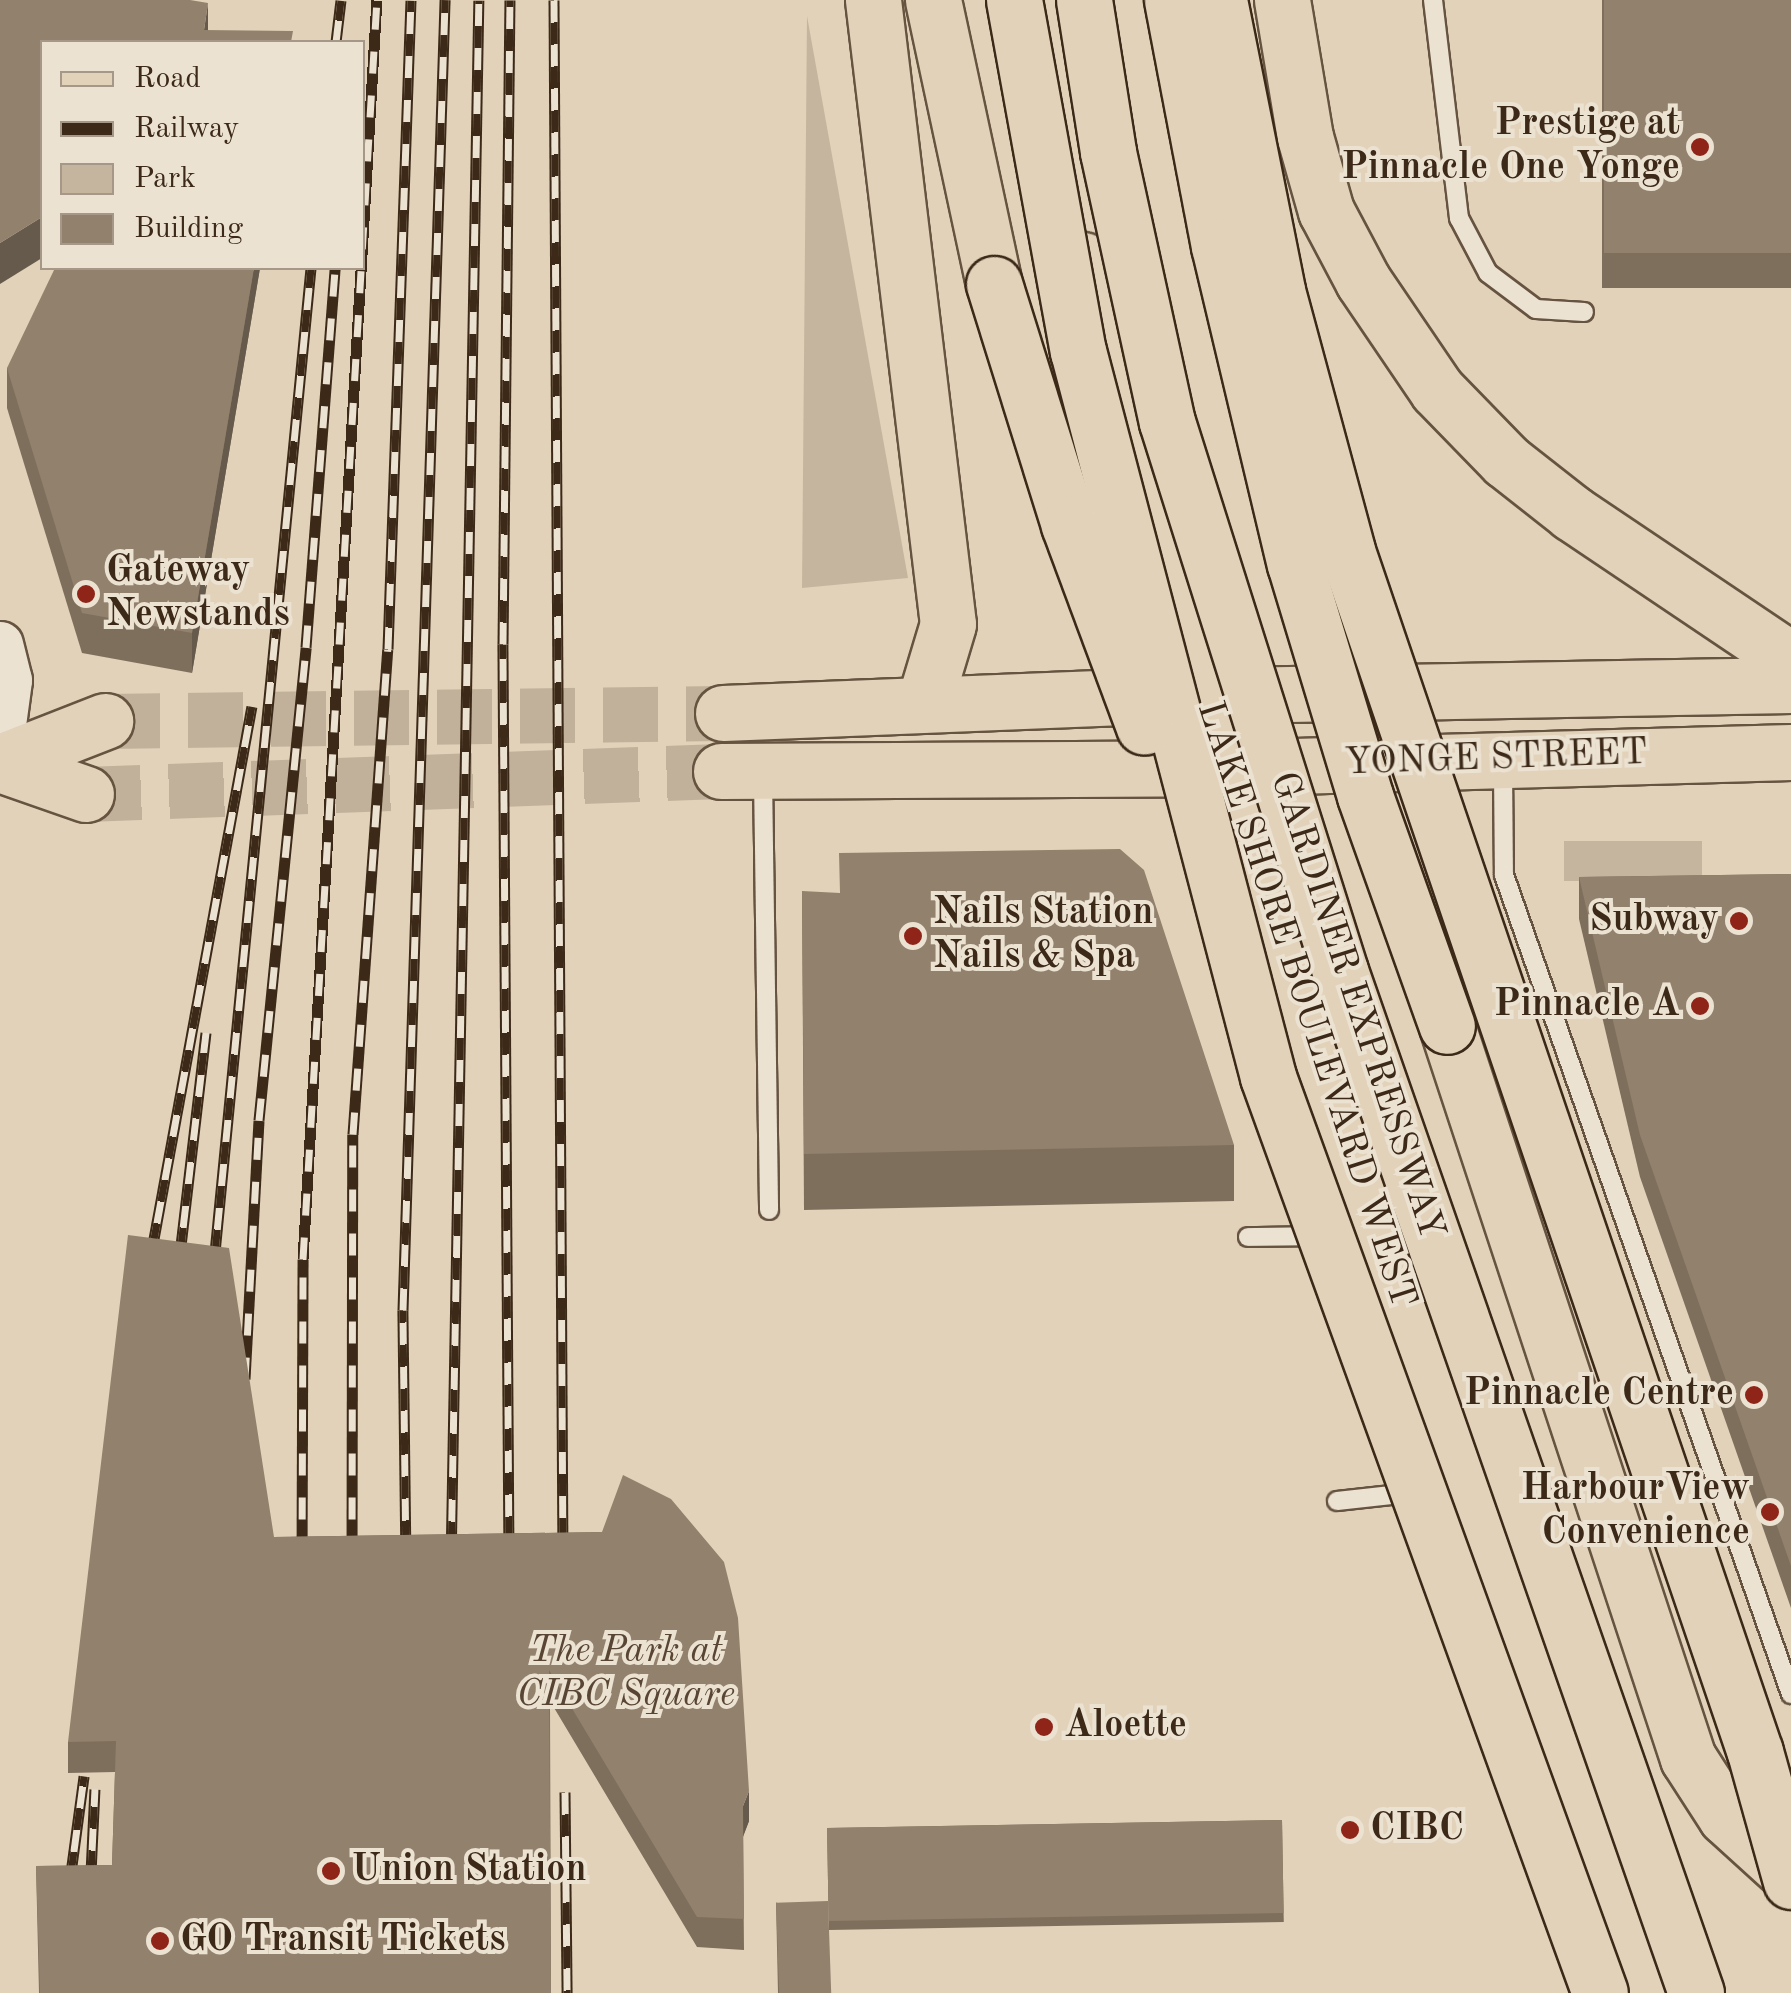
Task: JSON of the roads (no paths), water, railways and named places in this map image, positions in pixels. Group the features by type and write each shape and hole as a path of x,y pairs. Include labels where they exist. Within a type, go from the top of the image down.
{"main road":[{"path":"872,0 948,624 924,704"},
{"path":"934,0 994,284 1069,525 1600,1993"},
{"path":"1016,0 1078,351 1268,1077"},
{"name":"LAKE SHORE BOULEVARD WEST","path":"1016,0 1222,768 1362,1234 1453,1490 1650,1993"},
{"name":"GARDINER EXPRESSWAY","path":"1084,0 1108,152 1167,422 1340,972 1696,1993"},
{"path":"1172,0 1219,246 1296,564 1365,796 1688,1758 1726,1816 1791,1878"},
{"path":"1219,0 1276,291 1347,551 1755,1752 1791,1878"},
{"path":"1282,0 1305,136 1326,211 1363,281 1436,390 1506,461 1572,513 1791,660"},
{"name":"YONGE STREET","path":"723,713 1202,696 1791,686"},
{"path":"0,763 105,722"},
{"name":"YONGE STREET","path":"742,771 1222,768 1791,752"},
{"path":"0,763 86,794"}],"street":[{"path":"0,644 8,680 0,747"}],"lane":[{"path":"1433,0 1459,218 1488,273 1536,309 1584,312"},
{"path":"1503,758 1504,875 1791,1694"},
{"path":"742,771 769,1210"},
{"path":"1248,1238 1362,1234"},
{"path":"1337,1501 1453,1490"}],"tunnel":[{"path":"105,721 723,713"},
{"path":"86,794 721,771"}],"railway":[{"path":"336,40 341,0"},
{"path":"365,204 377,0"},
{"path":"352,1563 353,1134 388,649 411,0"},
{"path":"406,1564 403,1310 445,0"},
{"path":"451,1565 479,0"},
{"path":"509,1560 503,644 510,0"},
{"path":"554,0 563,1560"},
{"path":"213,1273 311,270"},
{"path":"245,1379 259,1120 306,647 335,270"},
{"path":"302,1563 303,1259 361,270"},
{"path":"149,1266 252,706"},
{"path":"178,1271 206,1033"},
{"path":"68,1895 84,1776"},
{"path":"90,1894 95,1789"},
{"path":"565,1792 567,1993"}],"place":[{"name":"Prestige at Pinnacle One Yonge","path":"1700,147"},
{"name":"Gateway Newstands","path":"86,594"},
{"name":"Subway","path":"1739,921"},
{"name":"Nails Station Nails & Spa","path":"913,936"},
{"name":"Pinnacle A","path":"1700,1006"},
{"name":"Pinnacle Centre","path":"1754,1395"},
{"name":"HarbourView Convenience","path":"1770,1512"},
{"name":"Aloette","path":"1044,1727"},
{"name":"CIBC","path":"1350,1830"},
{"name":"Union Station","path":"331,1871"},
{"name":"GO Transit Tickets","path":"160,1941"}],"park label":[{"name":"The Park at CIBC Square","path":"626,1674"}]}
